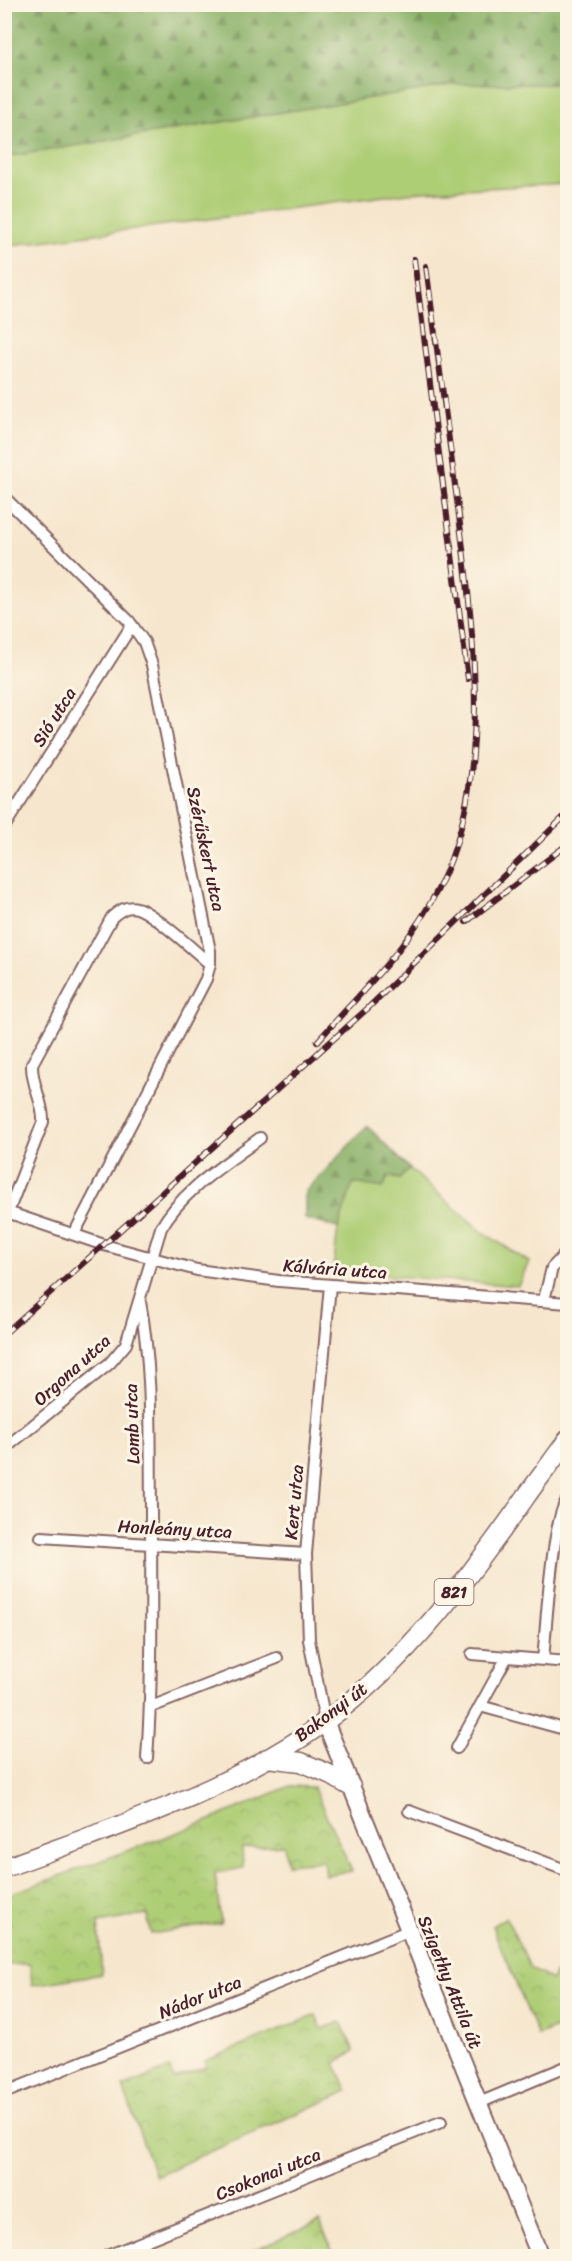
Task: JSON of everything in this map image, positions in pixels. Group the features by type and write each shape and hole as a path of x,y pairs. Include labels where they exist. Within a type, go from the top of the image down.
{"main road":[{"name":"Bakonyi út","path":"4,1868 175,1804 267,1758 325,1721 395,1660 426,1626 506,1524 567,1439"},
{"path":"267,1758 301,1762 351,1787"}],"street":[{"name":"Szérűskert utca","path":"4,497 132,625 144,642 152,665 210,951 210,964 206,979 74,1234"},
{"name":"Sió utca","path":"4,827 132,625"},
{"path":"6,1211 43,1122 43,1113 31,1076 32,1064 112,917 122,909 136,908 148,914 210,964"},
{"name":"Lomb utca","path":"147,1758 151,1707 151,1545 146,1338 140,1302 161,1228 170,1212 186,1196 260,1138"},
{"name":"Kálvária utca","path":"6,1211 104,1245 197,1270 330,1285 567,1303"},
{"path":"543,1300 552,1268 567,1251"},
{"name":"Kert utca","path":"325,1721 309,1640 306,1554 330,1285"},
{"name":"Orgona utca","path":"4,1449 111,1363 126,1344 140,1302"},
{"path":"543,1660 555,1540 562,1505 567,1499"},
{"name":"Honleány utca","path":"42,1537 306,1554"},
{"path":"472,1654 567,1662"},
{"path":"457,1748 507,1657"},
{"path":"151,1707 277,1658"},
{"path":"480,1706 567,1730"},
{"name":"Szigethy Attila út","path":"325,1721 540,2256"},
{"path":"409,1811 567,1871"},
{"name":"Nádor utca","path":"4,2093 408,1931"},
{"path":"478,2103 567,2066"},
{"name":"Csokonai utca","path":"107,2256 441,2122"}],"green space":[{"path":"5,4 567,5 567,84 456,84 5,157"},
{"path":"456,84 567,84 567,184 423,191 5,246 4,157"},
{"path":"367,1126 410,1169 399,1179 388,1176 383,1188 353,1183 338,1228 305,1219 305,1192"},
{"path":"410,1169 484,1233 529,1262 518,1286 333,1271 338,1228 353,1182 383,1188 388,1176 399,1179"},
{"path":"290,1786 313,1787 352,1871 325,1875 323,1861 287,1864 284,1845 242,1848 243,1868 215,1873 221,1923 151,1934 147,1914 98,1923 102,1974 32,1985 30,1964 5,1965 5,1896 203,1823"},
{"path":"506,1917 531,1969 552,1980 564,1956 567,1957 567,2023 538,2036 492,1926"},
{"path":"316,2015 322,2029 341,2022 354,2051 335,2063 348,2091 155,2176 123,2087 170,2068 174,2079 207,2066 205,2061"},
{"path":"320,2221 334,2255 240,2256"}],"railway":[{"path":"414,259 468,679"},
{"path":"317,1042 398,950 426,911 438,889 456,845 468,797 475,698 469,596 426,266"},
{"path":"4,1334 367,1009 568,813"},
{"path":"466,922 568,844"}]}
